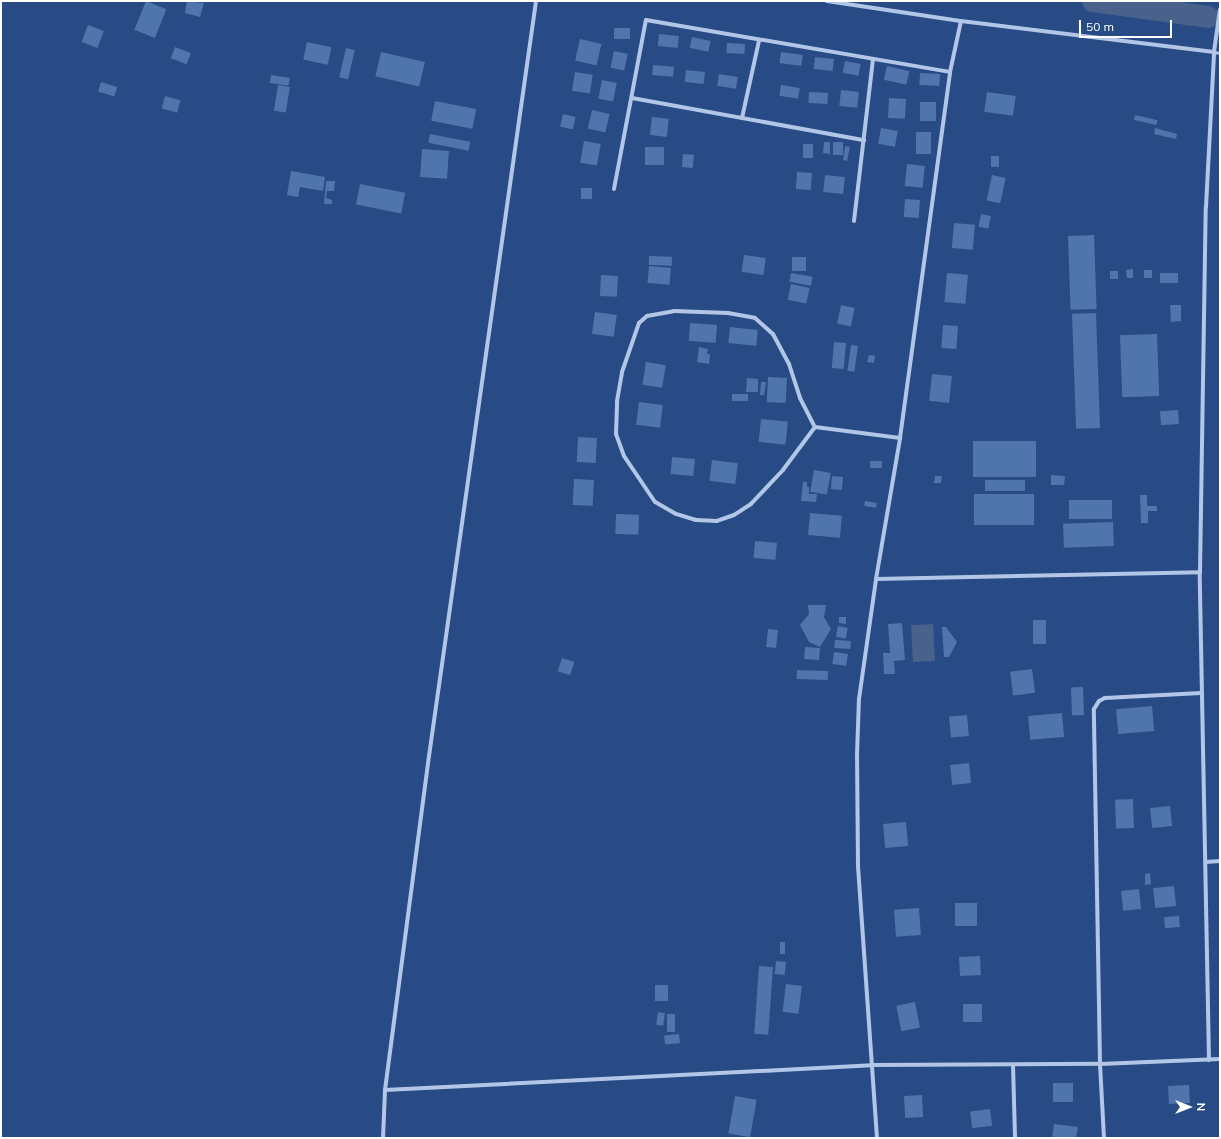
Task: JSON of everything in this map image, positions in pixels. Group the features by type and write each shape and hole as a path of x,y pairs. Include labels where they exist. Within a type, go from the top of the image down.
{"street":[{"path":"383,1138 385,1090 430,748 536,1"},
{"path":"827,1 961,21 1214,52"},
{"path":"1209,1060 1206,862 1201,693 1200,572 1206,207 1214,52 1220,9"},
{"path":"614,189 646,20 759,41 950,72"},
{"path":"877,1138 858,866 857,754 859,699 876,579 900,438 950,72 961,21"},
{"path":"742,118 759,41"},
{"path":"854,221 873,60"},
{"path":"632,98 864,140"},
{"path":"674,311 728,313 755,318 773,334 789,364 800,398 815,427 800,449 766,489 751,504 734,515 717,521 696,520 676,514 655,502 624,456 616,434 617,401 622,372 639,322 647,316 674,311"},
{"path":"815,427 900,438"},
{"path":"876,579 1200,572"},
{"path":"1104,1138 1100,1064 1094,709 1099,701 1105,698 1201,693"},
{"path":"1206,862 1220,861"},
{"path":"385,1090 871,1065 1100,1064 1220,1059"},
{"path":"1013,1065 1015,1138"}],"lane":[{"path":"1214,52 1220,53"}],"water":[{"path":"933,624 935,661 913,662 911,625"}],"building":[{"path":"146,1 166,9 155,38 134,30"},
{"path":"187,1 204,3 200,17 185,13"},
{"path":"88,25 104,31 97,48 82,42"},
{"path":"614,28 630,28 630,39 614,39"},
{"path":"659,34 679,36 678,48 658,46"},
{"path":"692,37 711,41 708,52 690,48"},
{"path":"580,39 601,44 596,65 575,60"},
{"path":"307,42 331,47 328,65 303,60"},
{"path":"727,43 745,44 744,54 726,53"},
{"path":"175,47 191,53 187,64 171,58"},
{"path":"346,48 355,50 348,79 339,77"},
{"path":"614,51 628,54 624,71 610,68"},
{"path":"381,52 425,62 419,86 375,76"},
{"path":"781,52 803,55 801,66 779,63"},
{"path":"815,57 834,59 833,71 814,69"},
{"path":"845,61 861,64 858,76 843,73"},
{"path":"653,65 674,67 673,77 652,75"},
{"path":"887,66 909,71 906,85 884,80"},
{"path":"686,70 705,72 704,84 685,82"},
{"path":"575,72 593,75 590,94 572,91"},
{"path":"920,73 940,74 939,86 919,85"},
{"path":"719,74 738,77 736,89 717,86"},
{"path":"271,75 290,78 289,86 270,83"},
{"path":"602,80 617,83 613,102 598,99"},
{"path":"101,82 117,87 114,97 98,92"},
{"path":"278,85 290,87 286,113 274,111"},
{"path":"781,85 800,88 798,99 779,96"},
{"path":"841,90 859,92 857,108 839,106"},
{"path":"809,92 828,93 827,104 808,103"},
{"path":"987,92 1016,96 1013,116 984,112"},
{"path":"165,96 180,100 177,113 162,109"},
{"path":"889,98 906,99 905,119 888,118"},
{"path":"435,101 476,109 472,129 431,121"},
{"path":"920,102 936,102 936,121 920,121"},
{"path":"592,110 610,114 605,133 588,129"},
{"path":"563,114 576,117 573,130 560,127"},
{"path":"1135,115 1157,120 1156,125 1134,120"},
{"path":"652,117 669,119 667,137 650,135"},
{"path":"881,128 898,131 895,147 878,144"},
{"path":"1155,128 1177,134 1176,139 1154,134"},
{"path":"916,132 931,132 931,154 916,154"},
{"path":"430,134 470,142 469,151 428,143"},
{"path":"584,141 601,144 597,166 580,163"},
{"path":"824,142 830,142 830,154 823,153"},
{"path":"833,142 843,142 843,155 833,155"},
{"path":"803,144 813,144 813,158 803,158"},
{"path":"845,146 850,147 847,161 843,160"},
{"path":"645,147 664,147 664,165 645,165"},
{"path":"422,149 449,151 447,179 420,177"},
{"path":"683,154 694,155 693,168 682,167"},
{"path":"991,156 999,156 999,167 991,167"},
{"path":"907,164 925,166 923,188 905,186"},
{"path":"291,171 325,177 323,191 300,187 298,197 287,195"},
{"path":"797,172 812,173 811,190 796,189"},
{"path":"825,175 845,177 843,194 823,192"},
{"path":"992,175 1006,178 1000,203 987,200"},
{"path":"326,181 335,181 334,191 327,191 326,198 332,200 332,204 324,204"},
{"path":"360,184 405,193 401,213 356,205"},
{"path":"581,188 592,188 592,199 581,199"},
{"path":"905,199 920,200 919,218 904,217"},
{"path":"981,214 991,216 988,229 979,227"},
{"path":"954,223 975,225 973,250 952,248"},
{"path":"1094,235 1097,309 1071,310 1068,236"},
{"path":"744,255 766,258 763,275 742,272"},
{"path":"649,256 672,257 672,266 649,265"},
{"path":"792,257 806,257 806,271 792,271"},
{"path":"649,266 671,268 669,285 648,283"},
{"path":"1133,269 1133,278 1127,278 1126,270"},
{"path":"1144,270 1152,270 1152,278 1144,278"},
{"path":"1110,271 1118,271 1118,279 1110,279"},
{"path":"791,273 813,277 811,286 789,282"},
{"path":"947,273 968,275 965,304 944,302"},
{"path":"1160,273 1178,273 1178,283 1160,283"},
{"path":"601,275 618,276 617,297 600,296"},
{"path":"791,284 810,288 806,304 788,300"},
{"path":"841,305 855,308 851,326 837,324"},
{"path":"1170,305 1181,305 1181,321 1171,322"},
{"path":"595,312 617,315 614,337 592,334"},
{"path":"1096,313 1100,428 1076,429 1072,314"},
{"path":"690,323 717,325 716,343 689,341"},
{"path":"943,325 958,326 956,349 941,348"},
{"path":"730,327 758,330 756,346 728,343"},
{"path":"1157,334 1159,396 1122,397 1120,335"},
{"path":"834,342 846,343 844,369 832,368"},
{"path":"851,345 858,346 854,372 847,371"},
{"path":"699,347 708,349 707,354 710,354 709,364 697,362"},
{"path":"869,355 875,356 874,363 867,362"},
{"path":"646,362 666,365 662,388 642,385"},
{"path":"932,374 952,376 949,403 929,401"},
{"path":"768,377 787,378 786,403 767,402"},
{"path":"747,378 758,379 758,392 746,392"},
{"path":"761,382 766,382 764,395 760,395"},
{"path":"732,394 748,394 748,401 732,401"},
{"path":"639,402 663,405 660,428 636,425"},
{"path":"1178,410 1179,424 1161,425 1160,411"},
{"path":"761,419 788,422 785,445 759,442"},
{"path":"578,437 597,438 596,463 577,462"},
{"path":"973,441 1036,441 1036,477 973,477"},
{"path":"672,457 695,459 693,476 671,474"},
{"path":"712,460 738,463 735,484 709,481"},
{"path":"870,461 882,461 882,468 870,468"},
{"path":"814,470 831,473 827,495 810,492"},
{"path":"1051,475 1065,476 1064,485 1051,485"},
{"path":"832,476 843,477 842,490 831,489"},
{"path":"935,476 942,476 941,483 934,483"},
{"path":"574,479 594,480 593,506 573,505"},
{"path":"985,480 1025,480 1025,491 985,491"},
{"path":"803,482 807,482 809,494 817,494 816,502 801,501"},
{"path":"974,494 1034,494 1034,525 974,525"},
{"path":"1140,495 1147,495 1147,506 1157,506 1157,511 1148,511 1148,523 1141,523"},
{"path":"1069,500 1112,500 1112,519 1069,519"},
{"path":"865,501 877,503 876,508 864,506"},
{"path":"810,513 842,516 840,538 808,535"},
{"path":"616,514 639,515 638,535 615,534"},
{"path":"1113,522 1114,546 1064,548 1063,524"},
{"path":"755,541 777,543 775,560 754,558"},
{"path":"808,605 826,605 824,617 831,629 820,647 809,642 800,625 809,614"},
{"path":"839,617 846,617 846,624 839,623"},
{"path":"1033,620 1046,620 1046,644 1033,644"},
{"path":"902,623 905,660 894,661 895,674 884,674 883,653 890,653 888,624"},
{"path":"838,626 848,628 846,639 836,637"},
{"path":"942,627 946,627 957,642 949,657 944,657"},
{"path":"768,629 778,630 776,648 766,647"},
{"path":"835,640 851,641 850,649 834,648"},
{"path":"805,647 820,648 819,660 804,659"},
{"path":"834,652 848,654 846,666 832,664"},
{"path":"562,658 574,662 570,675 558,671"},
{"path":"1032,669 1035,693 1013,696 1010,672"},
{"path":"797,670 828,671 828,680 797,679"},
{"path":"1071,687 1083,687 1084,715 1072,715"},
{"path":"1152,706 1154,731 1118,734 1116,709"},
{"path":"1062,713 1064,737 1030,740 1028,716"},
{"path":"967,715 969,736 951,737 949,717"},
{"path":"969,763 971,783 952,785 950,765"},
{"path":"1133,799 1134,828 1116,829 1115,800"},
{"path":"1170,806 1172,826 1152,828 1150,808"},
{"path":"906,822 908,846 885,848 883,824"},
{"path":"1150,873 1151,884 1145,885 1145,874"},
{"path":"1174,886 1176,906 1155,908 1153,888"},
{"path":"1139,889 1141,909 1123,911 1121,891"},
{"path":"955,903 977,903 977,926 955,926"},
{"path":"919,908 921,935 896,937 894,910"},
{"path":"1179,916 1180,927 1165,928 1164,917"},
{"path":"780,942 785,942 785,954 780,954"},
{"path":"980,956 981,975 960,976 959,957"},
{"path":"776,961 786,962 785,975 775,974"},
{"path":"759,966 773,967 768,1035 754,1034"},
{"path":"786,984 802,986 798,1014 783,1012"},
{"path":"655,985 668,985 668,1001 655,1001"},
{"path":"915,1002 920,1028 901,1031 896,1006"},
{"path":"963,1004 982,1004 982,1022 963,1022"},
{"path":"658,1012 665,1013 663,1026 656,1025"},
{"path":"667,1014 675,1014 675,1032 667,1032"},
{"path":"679,1034 680,1043 665,1045 664,1036"},
{"path":"1053,1083 1073,1083 1073,1102 1053,1102"},
{"path":"1189,1085 1190,1103 1169,1104 1168,1086"},
{"path":"922,1095 923,1117 905,1118 904,1096"},
{"path":"735,1096 757,1100 750,1137 728,1133"},
{"path":"990,1109 992,1126 972,1128 970,1111"},
{"path":"1054,1124 1078,1127 1076,1138 1052,1138"}],"waterway":[{"path":"1093,1 1208,17"}]}
